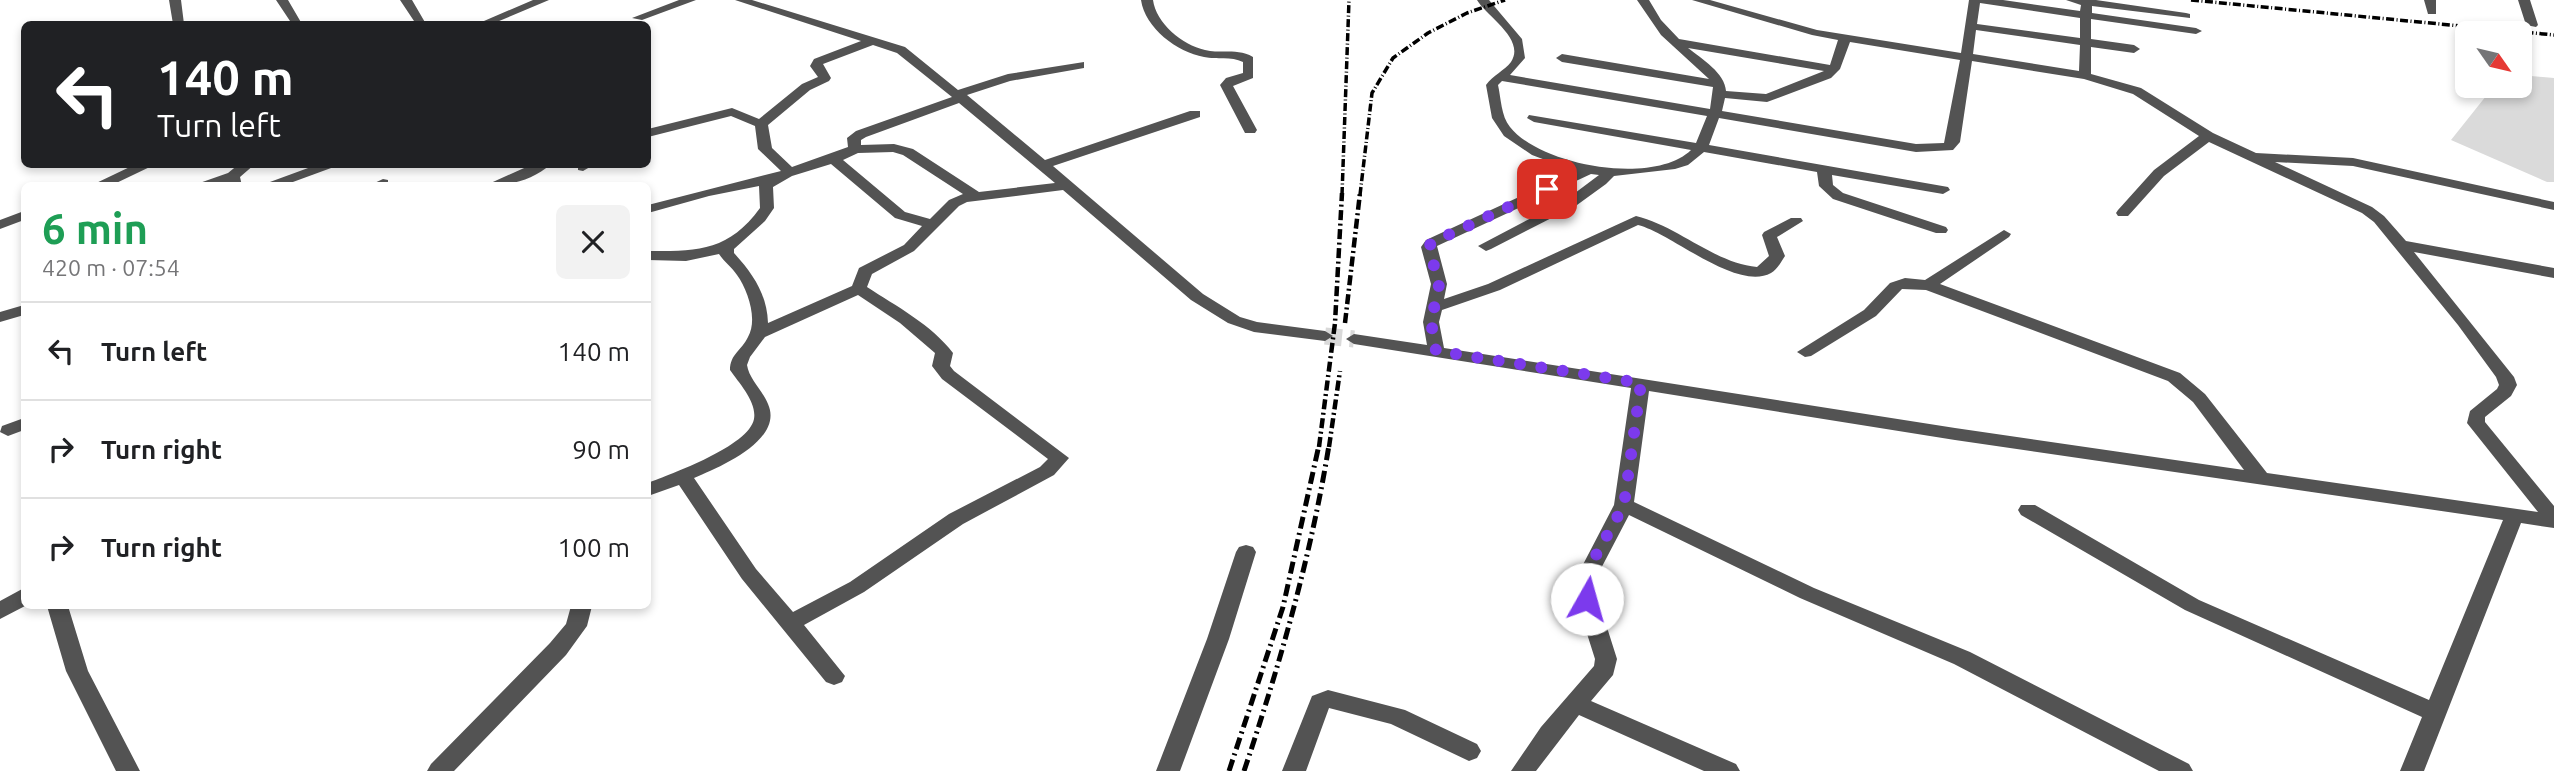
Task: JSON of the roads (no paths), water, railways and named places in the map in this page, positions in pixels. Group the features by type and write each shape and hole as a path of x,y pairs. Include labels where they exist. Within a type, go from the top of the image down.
{"street":[{"path":"175,0 178,21"},
{"path":"282,0 295,21"},
{"path":"405,0 419,21"},
{"path":"490,21 543,0"},
{"path":"638,18 690,0"},
{"path":"741,0 873,41 909,55 1043,165 1197,298 1254,327 1325,336"},
{"path":"1147,0 1153,20 1188,49 1206,54 1239,56 1249,60 1249,75 1226,85 1250,130"},
{"path":"1483,0 1485,7 1504,21 1519,49 1513,66 1492,85 1501,125 1510,134 1559,161 1590,170 1610,171 1676,164 1692,157 1701,146 1714,114 1720,89"},
{"path":"1643,0 1658,23 1720,89"},
{"path":"1698,0 1784,26 2085,76 2120,85 2137,91 2208,136 2367,210 2379,219 2464,322 2505,377 2508,385 2505,392 2476,415 2476,423 2554,520"},
{"path":"1499,77 1916,148 1948,148 1953,142 1970,26 1978,0 2196,31"},
{"path":"2072,0 2186,16"},
{"path":"2524,0 2531,21"},
{"path":"2085,2 2085,76"},
{"path":"1970,26 2134,49"},
{"path":"1562,58 1767,99 1827,75 1834,69 1845,38"},
{"path":"761,124 806,87 825,78 816,66 818,61 873,41"},
{"path":"1676,42 1834,69"},
{"path":"855,149 854,138 861,134 1008,78 1080,65"},
{"path":"651,132 732,112 761,124"},
{"path":"1043,165 1195,114"},
{"path":"1534,118 1944,190"},
{"path":"761,124 765,149 790,172"},
{"path":"2123,213 2159,173 2208,136"},
{"path":"651,208 707,192 774,179 855,149 884,147 908,152 974,195"},
{"path":"2252,157 2303,157 2353,162 2554,206"},
{"path":"832,158 900,215 934,225"},
{"path":"106,182 140,168"},
{"path":"279,182 322,168"},
{"path":"503,182 537,168"},
{"path":"1824,168 1826,186 1838,196 1941,230"},
{"path":"1436,351 1431,329 1439,285 1429,247 1431,243 1590,170"},
{"path":"1486,246 1577,199 1605,179 1610,171"},
{"path":"651,256 685,256 726,248 760,218 766,208 766,185 774,179"},
{"path":"651,489 731,452 755,435 764,421 762,408 739,370 738,363 741,355 760,333 859,289 865,271 909,248 954,202 974,195 1019,193 1066,185"},
{"path":"0,225 21,216"},
{"path":"1435,307 1494,287 1636,220 1652,224 1741,270 1765,271 1777,256 1769,235 1796,221"},
{"path":"1927,285 2004,234"},
{"path":"2400,245 2554,274"},
{"path":"726,248 729,258 743,270 749,282 762,324 760,333"},
{"path":"1805,352 1870,313 1896,286 1905,283 1927,285 2174,377 2199,398 2259,476"},
{"path":"788,624 857,587 956,519 1047,471 1060,458 948,375 941,366 945,353 941,349 905,320 859,289"},
{"path":"0,317 21,311"},
{"path":"1354,339 1955,434 2554,520"},
{"path":"1523,771 1549,734 1602,674 1606,664 1587,599 1586,578 1624,505 1641,383"},
{"path":"682,475 749,573 788,624 834,676"},
{"path":"1624,505 1807,593 1962,658 2181,771"},
{"path":"2028,510 2192,605 2435,713"},
{"path":"2412,771 2515,514"},
{"path":"1168,771 1246,552"},
{"path":"0,611 21,598"},
{"path":"59,609 77,671 128,771"},
{"path":"439,771 558,649 576,626 580,609"},
{"path":"1294,771 1316,709 1321,702 1328,699 1397,716 1469,751"},
{"path":"1576,704 1728,771"}],"tunnel":[{"path":"1325,336 1354,339"}],"railway":[{"path":"1342,195 1349,0"},
{"path":"1360,195 1372,93 1393,58 1428,33 1467,13 1505,0"},
{"path":"2191,0 2554,35"},
{"path":"1319,447 1335,323 1342,193"},
{"path":"1345,323 1360,193"},
{"path":"1329,447 1340,371"},
{"path":"1229,771 1283,607 1319,445"},
{"path":"1244,771 1293,610 1329,445"}]}
